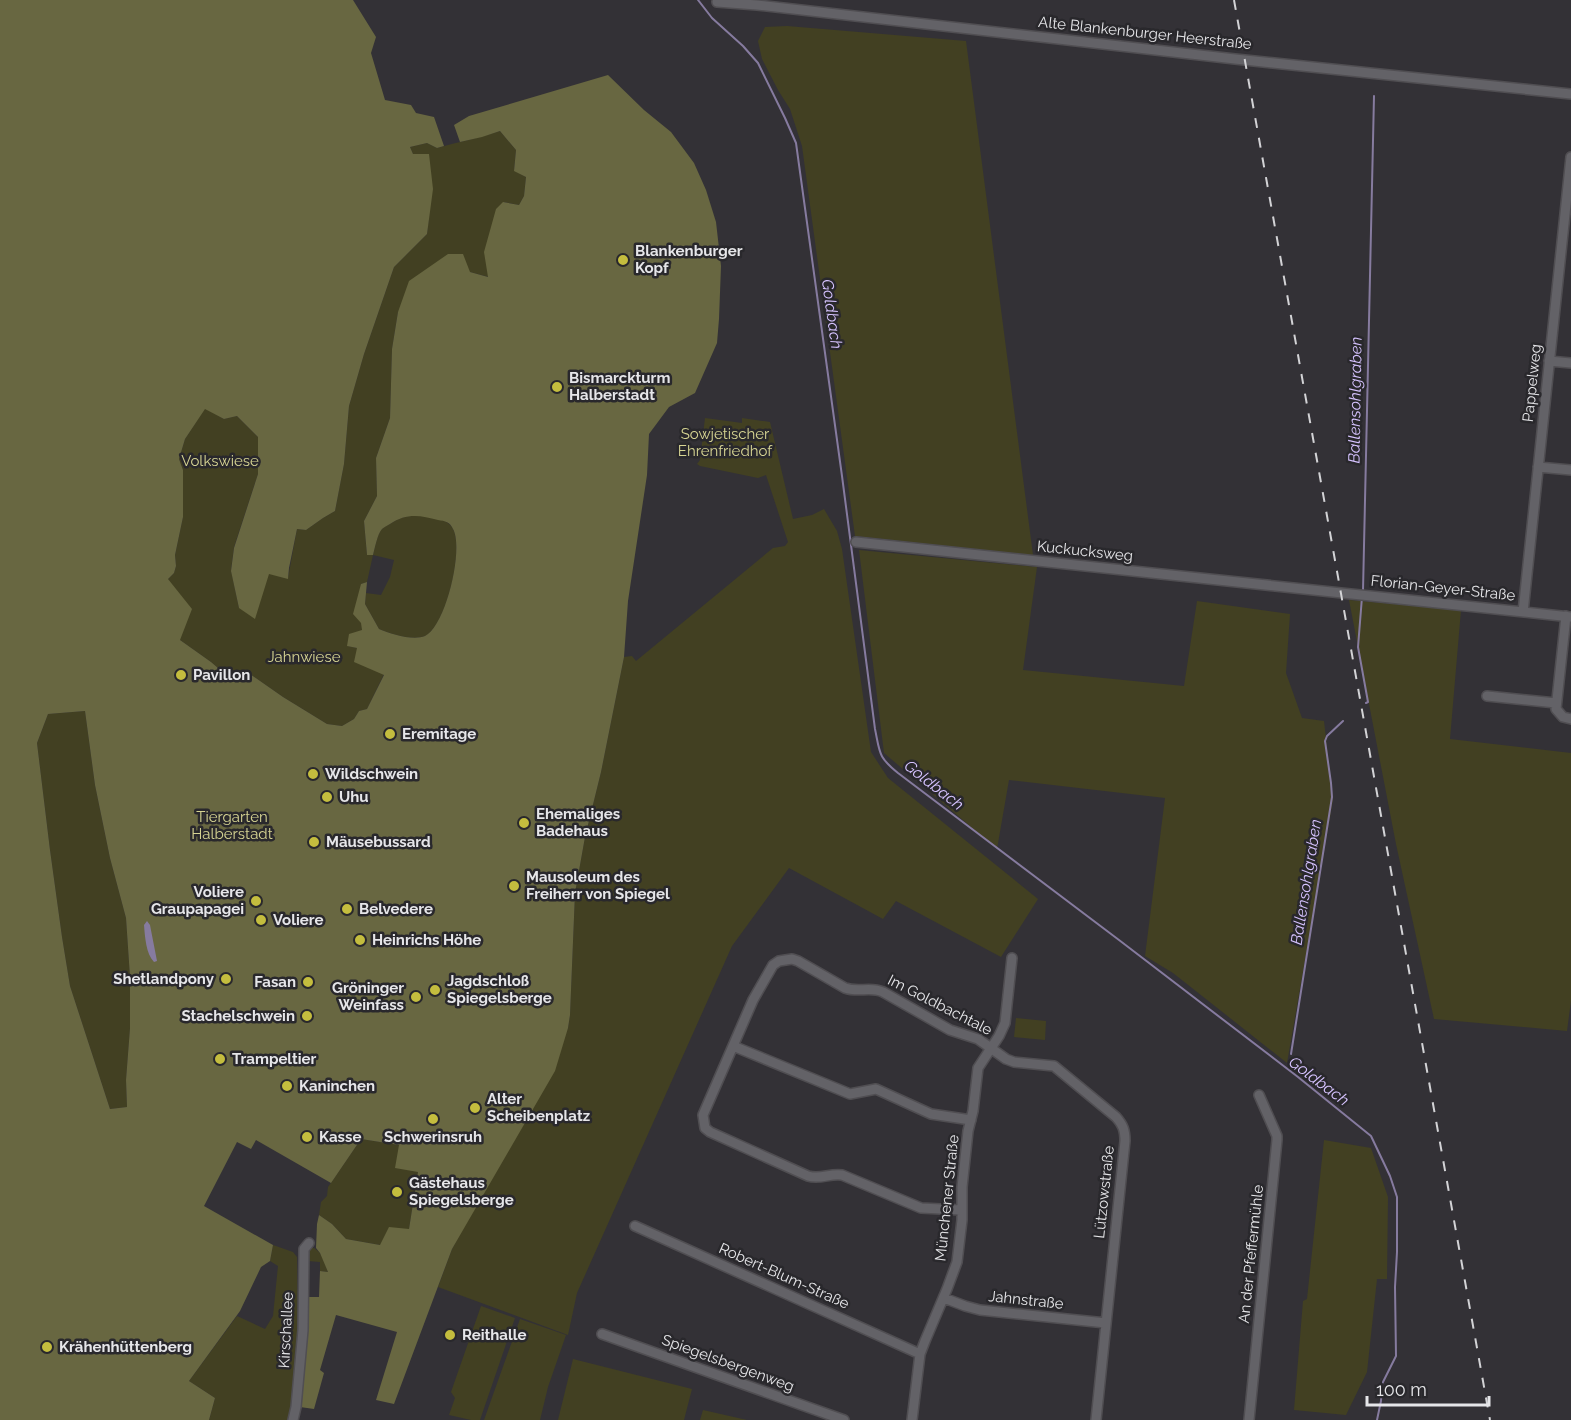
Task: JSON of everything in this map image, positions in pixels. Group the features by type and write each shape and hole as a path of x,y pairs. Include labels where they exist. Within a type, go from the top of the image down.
{"street":[{"name":"Alte Blankenburger Heerstraße","path":"717,3 757,5 1571,94"},
{"name":"Pappelweg","path":"1523,612 1549,361 1567,227 1571,157"},
{"path":"1549,361 1571,363"},
{"path":"1538,467 1571,470"},
{"name":"Kuckucksweg","path":"855,542 1312,589"},
{"name":"Florian-Geyer-Straße","path":"1312,589 1568,616"},
{"path":"1568,616 1556,709 1563,717 1571,719"},
{"path":"1487,696 1556,703"},
{"name":"Im Goldbachtale","path":"961,1210 921,1208 842,1175 819,1178 808,1176 710,1132 705,1128 704,1114 753,1000 773,965 779,961 792,958 845,988 860,991 876,989 884,992 950,1030 978,1039 991,1048 1005,1023 1012,958"},
{"path":"734,1046 850,1094 876,1089 931,1114 971,1120"},
{"name":"Münchener Straße","path":"912,1420 920,1354 957,1262 968,1131 978,1068 991,1048"},
{"name":"Lützowstraße","path":"991,1048 1014,1062 1054,1066 1116,1117 1122,1123 1125,1131 1096,1420"},
{"name":"An der Pfeffermühle","path":"1249,1420 1277,1140 1259,1095"},
{"name":"Robert-Blum-Straße","path":"635,1226 920,1354"},
{"name":"Kirschallee","path":"293,1420 297,1407 303,1330 304,1249 309,1243"},
{"name":"Jahnstraße","path":"944,1298 980,1310 1106,1323"},
{"name":"Spiegelsbergenweg","path":"602,1334 844,1420"}],"green space":[{"name":"Tiergarten Halberstadt","path":"0,0 353,0 376,37 371,53 385,100 411,105 416,113 434,117 444,146 437,148 427,143 410,147 413,154 429,154 433,189 427,234 394,267 364,354 349,406 344,464 335,511 306,530 297,529 288,579 269,574 255,619 239,608 231,571 234,548 258,474 258,437 237,416 224,419 205,409 185,439 179,459 183,470 183,517 175,555 176,566 174,573 168,579 192,609 180,640 225,674 240,679 250,674 327,724 342,726 354,719 359,711 367,709 384,675 354,662 357,648 347,646 349,634 362,630 361,623 353,614 361,584 367,582 365,604 379,629 414,638 425,636 440,618 455,569 456,539 449,523 413,516 396,520 382,529 373,555 367,555 364,521 377,496 376,458 390,418 392,349 398,312 409,281 448,254 463,254 470,272 488,277 484,252 496,209 503,202 519,205 524,196 526,177 514,171 516,150 500,131 460,142 454,125 469,116 608,75 644,110 671,132 694,163 706,190 716,222 721,266 719,319 717,343 695,393 669,407 649,434 647,475 628,601 624,657 575,893 570,1015 555,1071 452,1249 394,1404 376,1400 397,1332 336,1315 320,1370 324,1373 314,1409 300,1407 308,1297 319,1297 320,1271 328,1272 316,1248 319,1215 332,1224 346,1239 380,1245 389,1227 409,1229 418,1172 395,1168 399,1145 361,1139 331,1183 256,1140 251,1149 237,1142 204,1206 273,1245 270,1261 261,1267 240,1311 189,1381 215,1398 209,1420 0,1420","holes":["85,711 95,785 110,858 126,918 130,977 127,1107 110,1109 70,986 62,937 37,743 48,714"]},
{"path":"787,26 966,41 1033,555 855,536 802,146 790,109 762,59 758,41 765,27"},
{"name":"Jahnwiese","path":"500,131 516,150 514,170 526,177 524,196 519,205 504,202 489,277 470,272 398,312 392,349 390,418 376,458 377,496 364,521 367,555 373,555 367,582 361,584 362,630 348,646 357,648 369,668 384,674 367,709 359,711 354,719 342,726 327,724 250,674 240,679 225,674 180,640 168,579 174,573 176,566 175,555 183,517 183,470 179,459 185,439 205,408 224,419 237,416 258,437 258,474 234,547 231,570 239,608 269,573 288,578 297,529 306,530 335,511 344,464 349,406 364,354 394,267 427,234 429,154 413,154 410,147 427,143 437,148"},
{"name":"Sowjetischer Ehrenfriedhof","path":"705,418 742,423 742,418 770,422 793,519 812,515 824,509 837,531 842,549 871,752 888,778 1038,899 1001,957 896,901 883,919 789,868 732,946 577,1293 568,1335 438,1287 452,1249 568,1028 575,893 624,657 632,656 636,661 773,548 785,546 788,542 766,475 758,478 697,464 700,460"},
{"path":"428,517 445,521 453,529 456,553 451,586 440,618 425,636 408,637 379,629 365,604 366,593 381,595 390,577 394,560 373,555 380,531 401,518"},
{"path":"859,550 1037,567 1023,670 1184,686 1197,601 1290,614 1286,673 1302,718 1324,721 1333,800 1287,1063 1173,973 1145,956 1165,798 1009,780 997,849 884,753"},
{"path":"1349,600 1461,610 1450,739 1571,753 1571,1001 1567,1031 1434,1019 1396,844"},
{"path":"85,711 95,785 110,858 126,918 130,977 127,1107 110,1109 70,986 37,743 48,714"},
{"path":"1016,1018 1046,1021 1045,1040 1014,1037"},
{"path":"361,1139 399,1145 418,1172 409,1229 380,1245 346,1239 332,1224 319,1215 321,1202 327,1196 328,1187"},
{"path":"1324,1140 1371,1148 1388,1197 1387,1279 1377,1279 1367,1372 1346,1415 1294,1410 1303,1301 1307,1299"},
{"path":"273,1245 293,1252 297,1257 298,1330 288,1420 209,1420 215,1398 189,1381 237,1316 265,1329 273,1316 278,1266 270,1261"},
{"path":"311,1247 320,1254 328,1272 320,1271 320,1262 308,1261"},
{"path":"481,1306 515,1318 480,1420 471,1420 449,1415 455,1398 451,1392"},
{"path":"520,1319 566,1335 548,1387 540,1420 484,1420"},
{"path":"573,1359 692,1389 684,1420 558,1420"},
{"path":"703,1410 747,1420 700,1420"}],"shaded area":[{"path":"147,921 150,925 157,961 154,962 149,955 145,940 144,925"}],"waterway":[{"name":"Goldbach","path":"698,0 712,18 758,63 796,143 875,729 881,754 898,773 1298,1077 1371,1136 1397,1197 1396,1356 1382,1384 1377,1420"},
{"name":"Ballensohlgraben","path":"1363,591 1374,96"},
{"name":"Ballensohlgraben","path":"1362,597 1358,647 1368,702 1366,703"},
{"name":"Ballensohlgraben","path":"1291,1054 1332,797 1325,741 1327,736 1343,721"}],"railway":[{"path":"1234,0 1490,1420"}],"place":[{"name":"Blankenburger Kopf","path":"623,260"},
{"name":"Bismarckturm Halberstadt","path":"557,387"},
{"name":"Pavillon","path":"181,675"},
{"name":"Eremitage","path":"390,734"},
{"name":"Wildschwein","path":"313,774"},
{"name":"Uhu","path":"327,797"},
{"name":"Ehemaliges Badehaus","path":"524,823"},
{"name":"Mäusebussard","path":"314,842"},
{"name":"Mausoleum des Freiherr von Spiegel","path":"514,886"},
{"name":"Voliere Graupapagei","path":"256,901"},
{"name":"Belvedere","path":"347,909"},
{"name":"Voliere","path":"261,920"},
{"name":"Heinrichs Höhe","path":"360,940"},
{"name":"Shetlandpony","path":"226,979"},
{"name":"Fasan","path":"308,982"},
{"name":"Jagdschloß Spiegelsberge","path":"435,990"},
{"name":"Gröninger Weinfass","path":"416,997"},
{"name":"Stachelschwein","path":"307,1016"},
{"name":"Trampeltier","path":"220,1059"},
{"name":"Kaninchen","path":"287,1086"},
{"name":"Alter Scheibenplatz","path":"475,1108"},
{"name":"Schwerinsruh","path":"433,1119"},
{"name":"Kasse","path":"307,1137"},
{"name":"Gästehaus Spiegelsberge","path":"397,1192"},
{"name":"Reithalle","path":"450,1335"},
{"name":"Krähenhüttenberg","path":"47,1347"}],"park label":[{"name":"Volkswiese","path":"220,461"}]}
